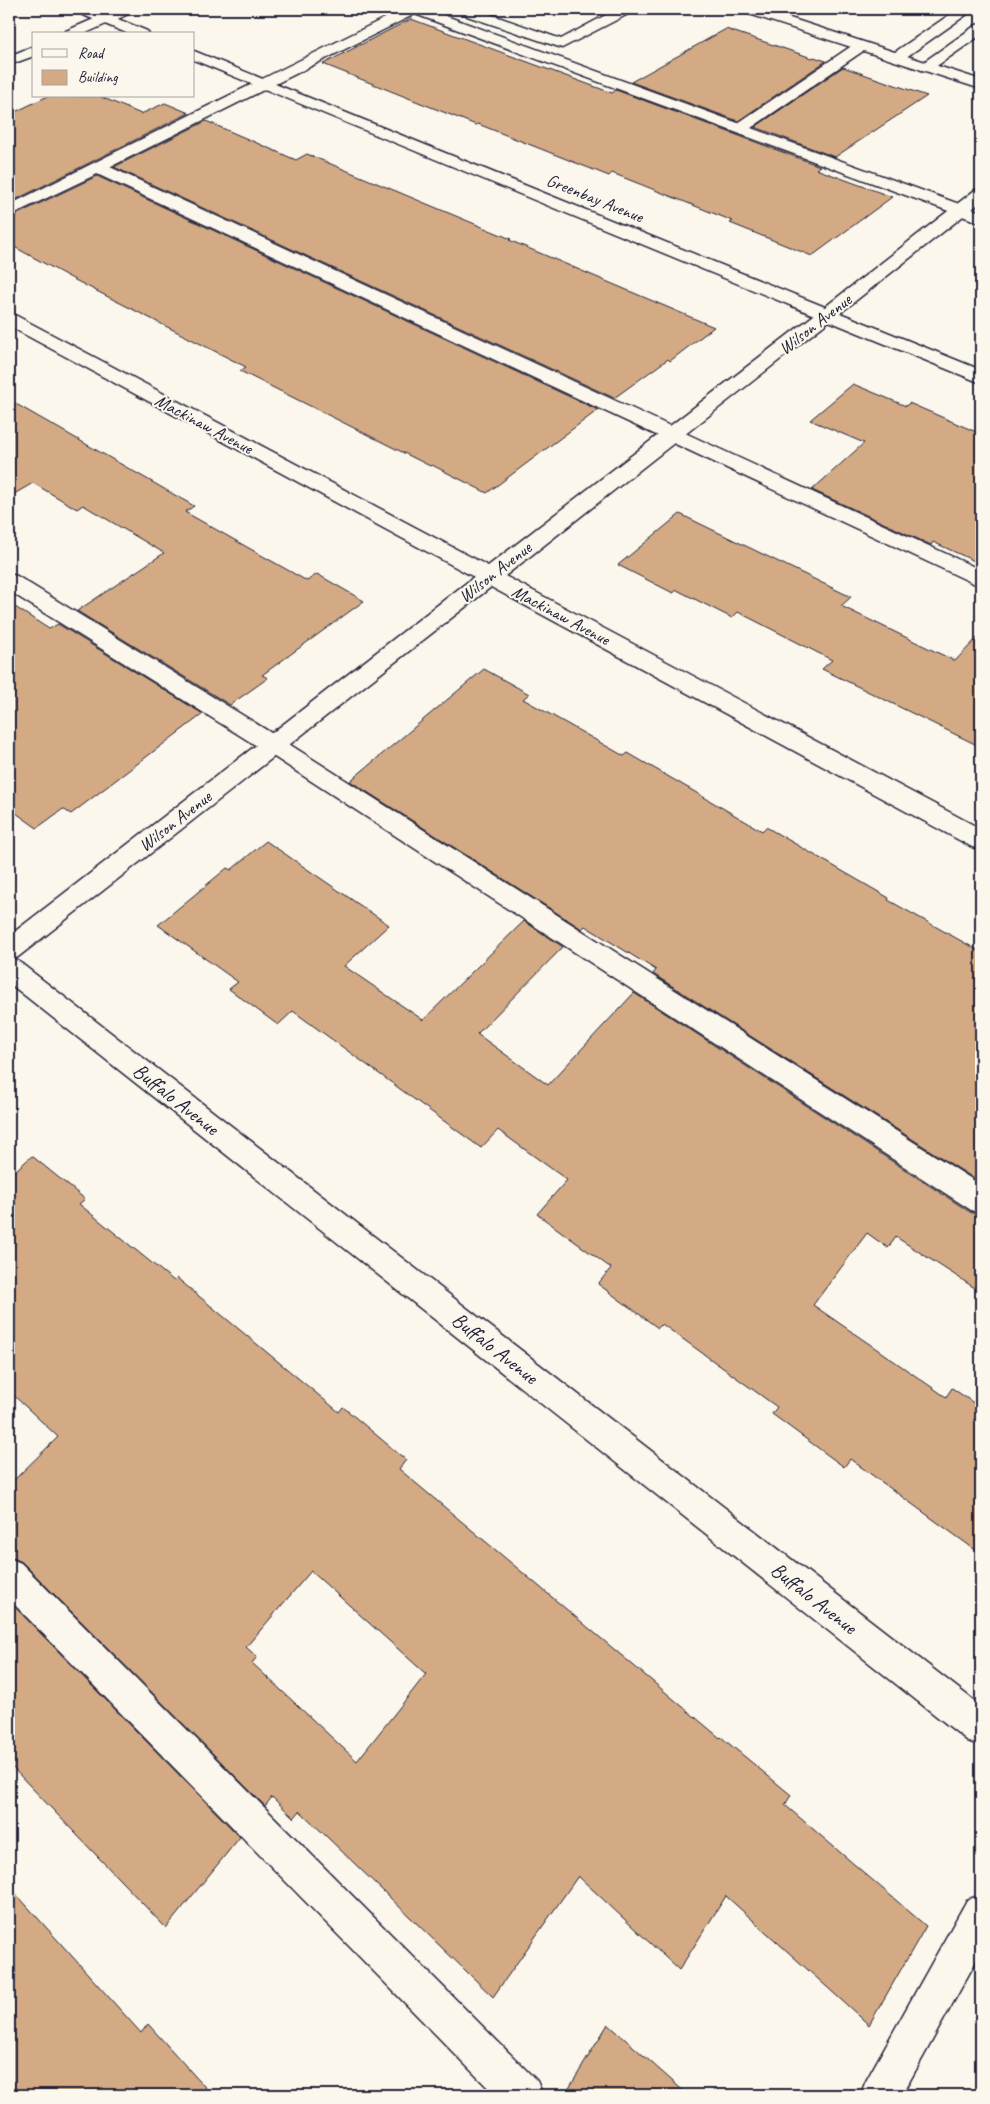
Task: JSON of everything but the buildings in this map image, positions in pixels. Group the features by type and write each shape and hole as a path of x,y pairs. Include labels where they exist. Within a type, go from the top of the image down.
{"street":[{"path":"81,9 137,32"},
{"path":"76,32 128,9"},
{"path":"9,211 414,9 981,218"},
{"path":"479,9 472,13 562,44 627,9"},
{"path":"748,9 981,85"},
{"path":"898,58 966,10"},
{"path":"926,67 981,28"},
{"path":"739,129 861,46"},
{"path":"9,61 32,51"},
{"name":"Greenbay Avenue","path":"195,55 981,377"},
{"path":"96,168 981,578"},
{"name":"Wilson Avenue","path":"9,950 981,194"},
{"name":"Mackinaw Avenue","path":"9,319 981,840"},
{"path":"9,581 272,746 981,1201"},
{"name":"Buffalo Avenue","path":"9,968 981,1728"},
{"path":"9,1575 523,2095"},
{"path":"880,2095 981,1914"}]}
